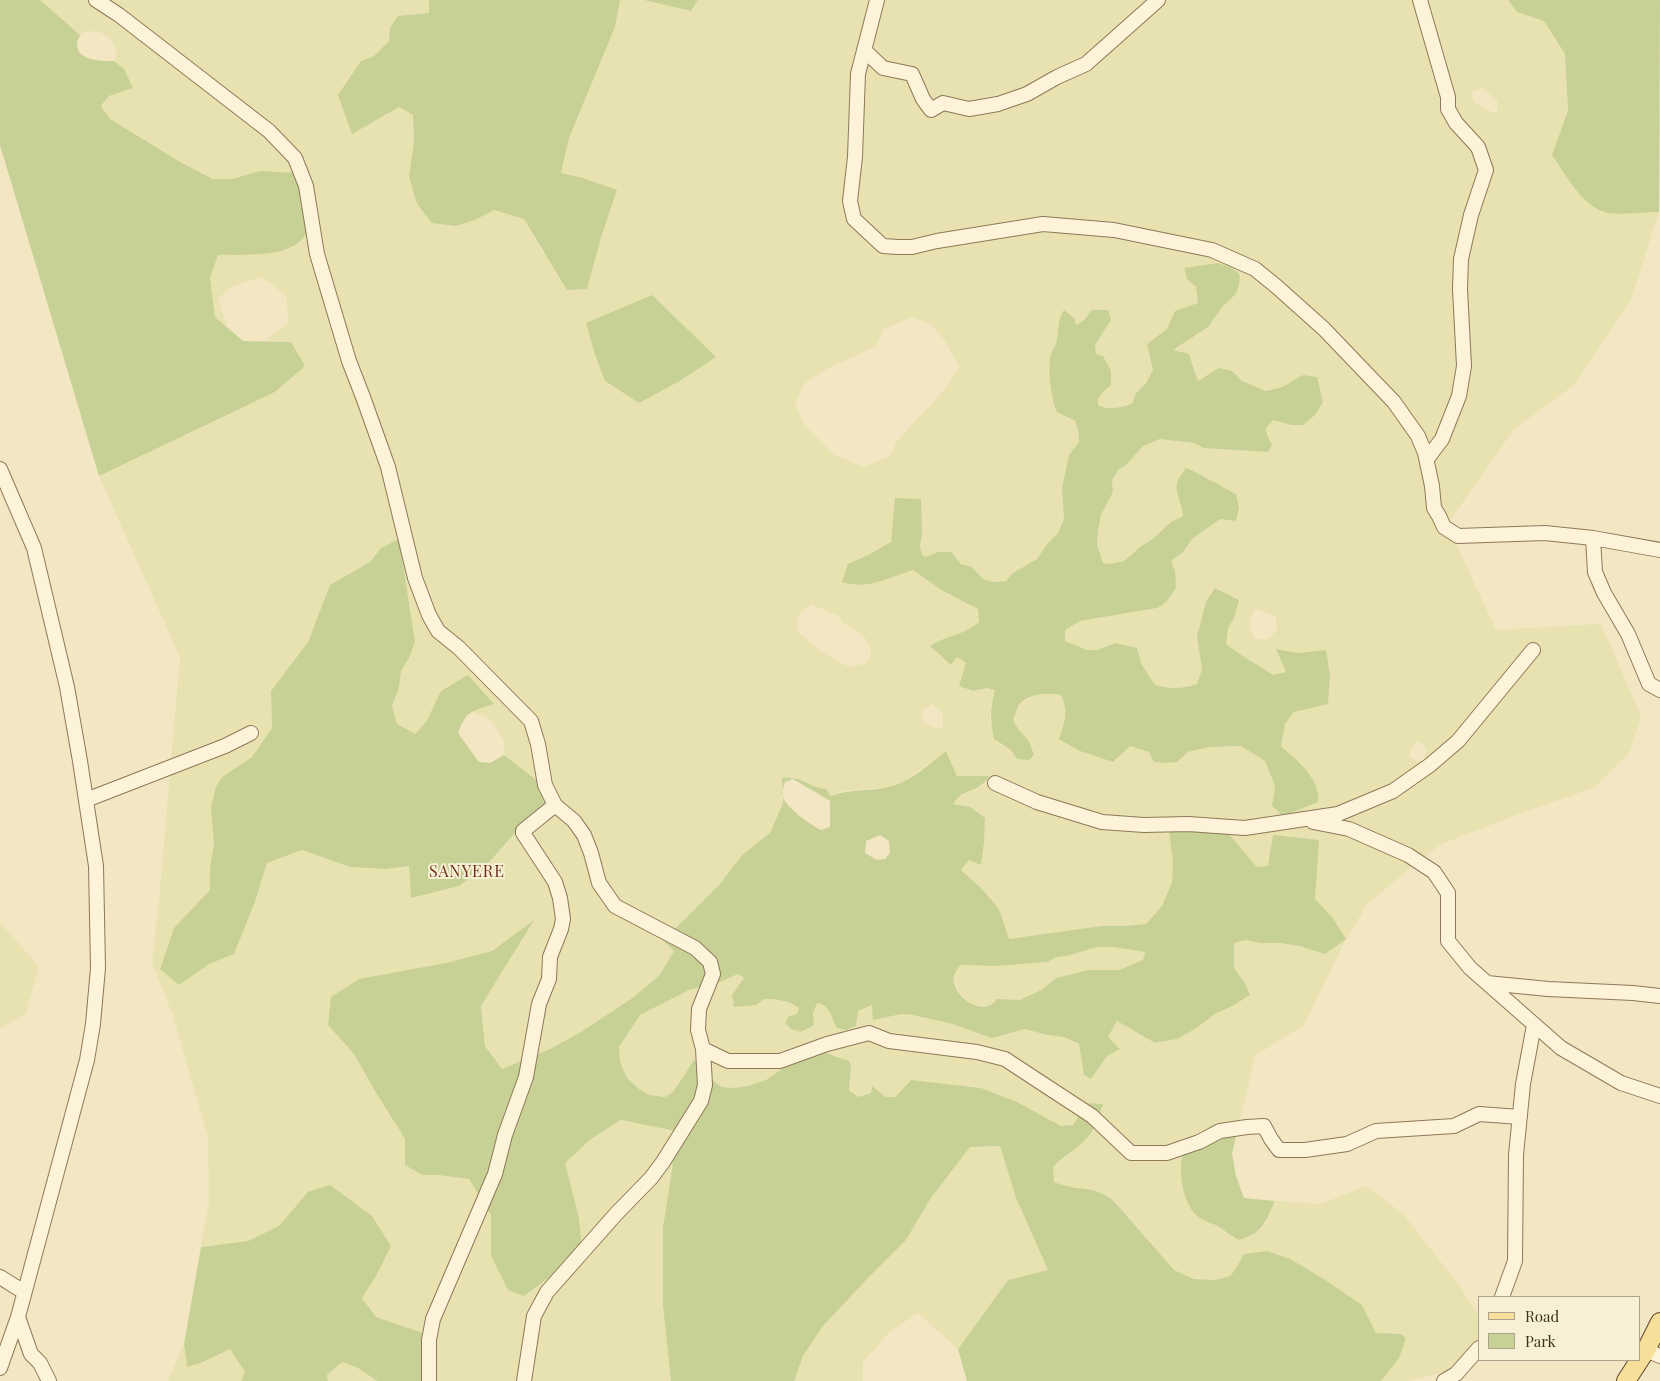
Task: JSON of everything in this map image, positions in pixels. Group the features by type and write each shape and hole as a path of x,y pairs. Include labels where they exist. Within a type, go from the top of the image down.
{"main road":[{"path":"1626,1381 1653,1353 1660,1322"}],"street":[{"path":"96,0 119,15 269,131 295,158 306,186 317,254 349,361 388,467 415,578 429,615 438,632 459,648 530,721 538,744 545,785 555,805 574,821 584,835 599,883 614,906 695,948 710,962 713,974 700,1009 698,1030 703,1049 705,1085 701,1101 651,1178 616,1214 547,1292 534,1316 524,1381"},
{"path":"877,0 858,74 855,157 850,201 854,220 883,246 912,247 937,241 1043,224 1114,230 1212,250 1254,268 1324,329 1394,402 1413,428 1424,454 1432,486 1434,508 1440,516 1444,527 1458,536 1545,533 1593,538 1660,550"},
{"path":"864,50 883,68 912,74 923,99 932,110 942,103 968,109 998,104 1027,94 1057,77 1086,64 1158,0"},
{"path":"1420,0 1448,97 1448,109 1456,123 1478,147 1486,170 1471,215 1461,259 1460,289 1464,366 1459,396 1442,439 1427,459 1424,454"},
{"path":"0,469 34,548 67,687 96,866 98,968 93,1024 87,1060 18,1317 0,1368"},
{"path":"1593,538 1595,572 1604,593 1628,634 1649,684 1660,690"},
{"path":"995,783 1037,802 1102,822 1144,825 1188,824 1244,828 1338,814 1392,791 1430,765 1458,741 1533,650"},
{"path":"86,800 225,746 251,733"},
{"path":"429,1381 429,1340 433,1320 495,1174 505,1135 526,1077 538,1004 547,987 550,973 550,957 561,929 563,919 560,898 555,882 522,833 555,805"},
{"path":"1300,820 1349,829 1408,855 1434,872 1448,893 1448,941 1470,968 1561,1048 1621,1083 1660,1096"},
{"path":"1487,983 1548,990 1633,993 1660,996"},
{"path":"1502,1296 1515,1260 1516,1155 1523,1084 1534,1025"},
{"path":"703,1049 728,1061 780,1062 827,1044 869,1033 889,1041 977,1052 1005,1059 1092,1116 1131,1152 1167,1152 1199,1142 1220,1131 1247,1127 1264,1126 1278,1150 1305,1150 1347,1144 1376,1131 1454,1126 1479,1114 1520,1117"},
{"path":"0,1277 24,1292"},
{"path":"18,1317 30,1354 40,1363 49,1381"},
{"path":"1444,1381 1456,1374 1478,1349"}],"shaded area":[{"path":"40,0 429,0 430,13 390,28 389,41 374,56 361,61 352,134 399,107 413,115 414,141 409,177 475,220 494,210 525,219 543,253 600,241 617,191 583,178 561,173 569,138 615,27 620,0 644,0 691,11 698,0 1508,0 1518,12 1544,21 1565,54 1568,111 1553,155 1609,213 1659,212 1631,300 1574,385 1514,429 1447,525 1496,630 1601,624 1641,716 1629,754 1593,788 1526,811 1439,845 1368,903 1346,939 1304,1025 1255,1056 1236,1137 1228,1127 1197,1216 1238,1240 1249,1238 1265,1225 1275,1201 1321,1204 1366,1186 1403,1214 1459,1285 1478,1314 1478,1356 1463,1367 1408,1381 1381,1381 1389,1370 1401,1334 1376,1333 1362,1305 1290,1259 1235,1270 1230,1276 1215,1280 1194,1279 1174,1270 1114,1200 1105,1194 1077,1187 1065,1187 1053,1182 1053,1167 1072,1152 1095,1128 1102,1104 1082,1111 1073,1125 1061,1126 1017,1102 981,1088 967,1086 928,1082 907,1083 895,1097 886,1097 872,1086 871,1093 858,1097 849,1090 851,1066 839,1056 826,1053 777,1073 766,1080 735,1088 722,1087 688,1068 673,1092 665,1097 649,1095 627,1078 620,1062 619,1047 640,1015 689,990 720,982 738,974 744,978 732,995 756,1005 764,999 789,1002 799,1008 797,1014 785,1023 791,1029 801,1032 817,1003 823,1004 832,1013 833,1021 873,1005 873,1020 902,1014 934,1019 992,1038 1025,1029 1032,1030 1047,1035 1064,1037 1079,1045 1091,1079 1107,1056 1119,1049 1108,1037 1117,1021 1155,1043 1177,1039 1195,1029 1215,1014 1250,995 1245,983 1234,968 1233,943 1245,940 1260,943 1280,943 1299,946 1325,954 1332,917 1315,899 1268,867 1257,867 1223,827 1167,818 1173,861 1172,882 1162,906 1146,924 1101,926 1008,940 999,909 982,889 961,870 969,860 981,864 985,818 970,807 953,804 958,795 983,786 988,776 957,776 946,751 902,783 890,787 842,791 831,796 826,789 818,788 793,777 782,778 783,802 770,833 742,855 719,885 663,941 674,951 659,976 631,999 581,1032 550,1049 502,1069 485,1046 481,1006 533,921 492,951 446,963 328,1025 354,1054 405,1139 405,1165 422,1175 469,1179 491,1215 491,1256 524,1296 547,1279 582,1248 579,1218 565,1163 591,1139 621,1120 675,1131 672,1170 663,1227 663,1306 671,1381 420,1381 431,1376 423,1333 376,1317 362,1298 376,1276 308,1192 279,1226 248,1241 201,1247 209,1203 208,1137 173,1016 152,963 180,657 99,476 275,392 291,342 265,341 289,322 286,296 260,277 229,288 218,299 227,327 215,317 209,278 217,255 241,254 260,171 232,179 213,179 182,163 110,119 101,107 124,69 114,61 117,54 109,38 102,33 85,32 80,35","holes":["1483,88 1498,102 1497,112 1492,112 1474,102 1472,95 1474,91","1218,263 1236,294 1223,306 1208,327 1173,350 1193,362 1198,381 1205,377 1232,371 1242,381 1266,391 1282,387 1303,375 1291,425 1273,420 1266,428 1272,445 1268,452 1204,448 1193,443 1160,439 1143,445 1125,466 1119,469 1112,480 1113,492 1101,515 1098,530 1097,545 1103,563 1110,564 1124,561 1153,539 1171,522 1183,516 1182,505 1176,494 1203,475 1216,485 1236,494 1236,521 1220,519 1192,539 1183,552 1171,561 1175,571 1157,608 1080,621 1065,630 1065,642 1087,650 1097,650 1116,643 1137,648 1142,665 1155,685 1168,689 1184,688 1197,684 1202,669 1197,636 1206,602 1234,618 1228,628 1226,644 1233,651 1273,675 1286,672 1277,649 1298,653 1326,650 1306,708 1294,712 1285,724 1281,746 1312,777 1272,806 1275,786 1265,761 1241,746 1210,747 1188,752 1177,762 1130,746 1067,715 1065,703 1061,695 1045,694 1029,697 1020,704 1013,720 1029,741 1017,758 1010,749 994,739 990,722 991,704 995,690 987,688 973,691 959,686 966,664 957,657 951,665 930,646 969,631 979,622 978,609 943,591 913,570 902,574 848,564 891,542 922,534 920,547 922,555 926,557 938,552 951,552 961,564 972,567 983,579 993,582 1006,581 1013,573 1037,559 1047,544 1058,533 1064,519 1062,488 1069,455 1079,442 1075,421 1057,411 1054,404 1050,380 1051,354 1056,344 1084,320 1092,310 1111,320 1095,345 1106,390 1100,393 1098,405 1103,408 1112,408 1132,404 1136,393 1146,383 1153,370 1147,344 1167,329 1175,311 1198,303 1196,287 1187,279 1184,268","911,317 931,324 945,341 960,367 946,388 896,442 891,456 863,467 833,454 803,423 795,404 804,384 825,370 876,346 884,329","586,323 716,356 678,382 639,403 605,381","381,548 409,658 401,671 399,688 392,707 397,725 415,734 426,722 441,691 493,704 471,712 485,717 493,723 504,741 504,755 555,794 525,826 513,835 484,868 459,886 411,898 409,866 386,869 350,867 302,850 267,863 255,902 234,954 209,963 179,984 160,968 174,928 210,890 210,866 222,777 252,757 272,728 271,691 308,642 330,585 370,562","811,604 837,615 843,623 857,631 867,640 871,650 870,657 864,664 851,667 840,663 818,649 797,631 798,616","1254,609 1276,616 1277,630 1268,639 1254,639 1249,626","933,704 943,714 943,728 932,727 922,721 922,710","1418,741 1427,748 1423,762 1416,761 1409,756 1411,748"]},
{"path":"0,923 39,966 26,1013 0,1029"},
{"path":"1097,947 1145,951 1143,960 1119,970 1088,970 1056,978 1043,989 1020,1000 1011,1000 987,1008 981,1008 972,1004 954,984 954,976 960,965 980,966 1047,962 1057,957"},
{"path":"1000,1146 1016,1198 1048,1270 1008,1280 958,1349 918,1313 891,1331 863,1361 863,1381 794,1381 803,1356 823,1326 906,1240 931,1198 970,1147"},
{"path":"184,1344 187,1367 201,1363 230,1349 245,1372 241,1381 168,1381"},
{"path":"342,1362 358,1368 377,1381 328,1381 327,1375"}],"green space":[{"path":"0,0 40,0 80,35 77,43 81,54 93,60 114,61 124,69 133,88 109,96 101,106 110,119 182,163 213,179 232,179 260,171 295,173 312,190 311,215 308,229 302,239 282,251 255,255 218,255 210,278 215,317 243,341 291,342 305,366 275,392 99,476 0,145"},
{"path":"429,0 620,0 615,27 569,138 561,173 583,178 617,190 587,289 567,290 524,219 494,210 475,220 456,226 432,223 417,204 409,176 414,141 413,115 399,107 352,134 338,95 361,61 374,56 389,41 390,28 398,16 429,13"},
{"path":"644,0 698,0 691,11"},
{"path":"1508,0 1660,0 1659,212 1626,214 1608,213 1599,210 1583,198 1569,181 1552,155 1568,111 1565,54 1544,21 1517,12"},
{"path":"1218,263 1232,268 1240,275 1236,294 1223,306 1208,327 1173,350 1189,354 1198,381 1219,368 1232,371 1242,381 1266,391 1282,387 1303,375 1317,377 1323,402 1316,414 1303,425 1291,425 1273,420 1266,428 1272,445 1268,452 1204,448 1193,443 1160,439 1143,446 1125,466 1119,469 1112,480 1113,492 1101,515 1098,530 1097,545 1103,563 1110,564 1124,561 1153,539 1171,522 1183,516 1177,487 1181,475 1186,468 1236,494 1239,508 1236,521 1220,519 1192,539 1183,552 1171,561 1175,571 1176,588 1166,602 1157,608 1080,621 1065,630 1065,641 1087,650 1097,650 1116,643 1137,648 1142,665 1155,685 1176,688 1197,684 1202,669 1197,636 1206,602 1215,588 1239,600 1234,618 1228,628 1226,644 1273,675 1286,672 1276,649 1298,653 1326,650 1330,676 1328,704 1294,712 1285,724 1281,746 1312,777 1318,793 1318,802 1283,816 1272,806 1275,786 1265,761 1241,746 1210,747 1188,752 1177,762 1165,763 1154,762 1149,752 1130,746 1113,762 1080,751 1059,739 1065,717 1065,707 1061,695 1044,694 1032,696 1019,705 1013,720 1029,741 1034,755 1029,760 1017,759 1010,749 994,739 991,714 995,690 987,688 973,691 959,686 966,663 957,657 951,665 930,646 973,627 979,622 978,609 943,591 913,570 869,584 861,585 842,582 848,564 891,542 895,498 921,499 922,534 920,547 922,555 926,557 938,552 951,552 961,564 972,567 983,579 993,582 1006,581 1013,573 1037,559 1047,544 1058,533 1064,519 1062,488 1069,455 1079,442 1075,421 1057,412 1050,383 1049,367 1051,353 1056,345 1059,323 1064,310 1074,318 1076,325 1084,320 1092,310 1108,310 1111,320 1095,345 1096,354 1103,356 1111,371 1111,385 1100,396 1098,405 1110,408 1132,404 1136,393 1146,383 1153,370 1147,344 1167,329 1175,311 1198,303 1196,287 1187,279 1184,268"},
{"path":"652,295 716,357 678,382 639,403 605,381 586,323"},
{"path":"399,539 415,642 409,658 401,671 399,688 392,706 397,724 415,734 426,722 441,691 468,675 494,704 470,713 464,720 458,733 479,762 490,763 504,755 556,795 525,826 513,835 484,868 459,886 411,898 409,866 386,869 350,867 302,850 267,863 255,902 234,954 209,964 179,985 160,969 174,928 210,890 210,867 214,843 211,807 216,787 222,777 252,757 272,728 271,691 308,642 330,585 370,562 381,548"},
{"path":"946,751 957,776 989,776 980,786 957,798 953,804 970,807 985,818 981,865 969,860 961,870 982,889 999,909 1009,939 1101,926 1146,924 1162,906 1172,882 1173,861 1167,818 1223,827 1257,867 1268,866 1273,835 1319,840 1315,899 1332,917 1346,939 1325,954 1299,946 1280,943 1260,943 1245,940 1234,943 1234,968 1245,983 1250,995 1215,1014 1195,1029 1177,1039 1155,1043 1117,1021 1108,1037 1120,1049 1107,1056 1091,1079 1084,1075 1079,1044 1064,1037 1025,1029 992,1038 949,1023 912,1015 902,1014 873,1020 872,1005 858,1011 856,1026 846,1030 837,1028 828,1009 822,1004 817,1003 813,1013 814,1025 801,1032 791,1029 785,1023 789,1016 797,1014 799,1008 789,1002 764,999 756,1005 734,1007 732,995 744,978 738,974 720,982 689,990 640,1015 619,1047 620,1062 627,1078 649,1095 665,1097 673,1092 694,1060 709,1066 709,1078 722,1087 735,1088 766,1080 789,1064 820,1048 826,1053 849,1061 851,1066 849,1090 858,1097 871,1093 872,1086 886,1097 895,1097 911,1080 981,1088 1017,1102 1061,1126 1073,1125 1082,1111 1083,1103 1103,1104 1096,1124 1089,1136 1053,1167 1054,1182 1106,1195 1113,1200 1174,1270 1194,1279 1215,1280 1230,1276 1244,1254 1267,1251 1290,1259 1324,1279 1362,1305 1376,1333 1401,1334 1406,1338 1399,1358 1381,1381 967,1381 958,1349 1008,1280 1048,1270 1016,1198 1000,1146 970,1147 931,1198 906,1240 823,1326 803,1356 794,1381 671,1381 663,1306 663,1227 672,1170 675,1131 621,1120 591,1139 565,1163 579,1218 582,1248 547,1279 524,1296 508,1290 491,1256 491,1215 469,1179 422,1175 405,1165 405,1139 354,1054 328,1025 331,997 359,979 446,963 492,951 534,920 481,1006 485,1046 502,1069 550,1049 581,1032 631,999 659,976 674,951 663,941 719,885 742,855 770,833 783,803 783,796 787,804 798,815 811,824 821,830 830,827 830,801 793,779 785,782 783,791 782,778 794,778 826,789 831,796 846,792 884,788 899,784 914,776","holes":["880,835 889,841 890,853 885,859 877,860 865,853 866,841","1097,947 1114,947 1145,952 1143,960 1119,970 1088,970 1056,978 1043,989 1020,1000 997,999 991,1005 984,1007 968,1002 957,989 954,982 954,975 960,965 996,966 1047,962 1057,957"]},
{"path":"1214,1124 1228,1127 1236,1137 1232,1154 1236,1176 1244,1198 1275,1201 1266,1221 1258,1231 1253,1235 1238,1240 1219,1227 1198,1217 1191,1209 1184,1191 1181,1171 1183,1153 1196,1137"},
{"path":"330,1185 372,1216 391,1246 376,1276 362,1298 376,1317 423,1333 434,1360 431,1376 420,1381 377,1381 358,1368 342,1362 327,1375 328,1381 241,1381 245,1372 230,1349 201,1363 187,1367 184,1344 201,1247 248,1241 279,1226 308,1192"}],"district":[{"name":"SANYERE","path":"467,872"}]}
